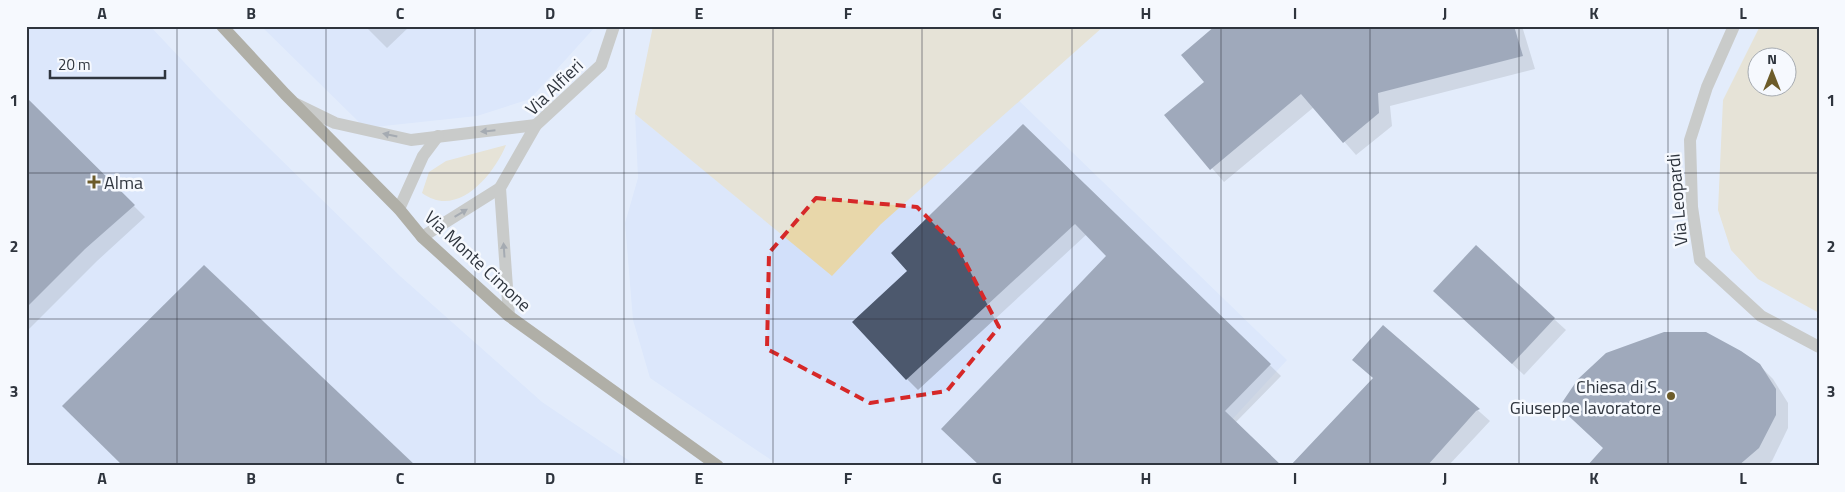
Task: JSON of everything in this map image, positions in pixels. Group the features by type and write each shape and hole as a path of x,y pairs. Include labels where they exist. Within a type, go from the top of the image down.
{"main road":[{"name":"Via Monte Cimone","path":"222,26 399,209 422,237 508,316 718,466"}],"street":[{"name":"Via Alfieri","path":"500,188 536,126 601,66 614,26"},
{"name":"Via Leopardi","path":"1734,26 1707,87 1690,140 1692,207 1700,260 1761,316 1819,347"},
{"path":"296,104 335,123 411,140 536,126"},
{"path":"399,209 423,156 438,136"},
{"path":"422,237 500,188 508,316"}],"highlighted area":[{"path":"816,198 917,207 958,248 999,327 947,391 870,403 767,349 769,253"}],"shaded area":[{"path":"26,26 150,26 217,97 400,276 542,402 637,466 26,466"},
{"path":"261,26 596,26 530,99 477,116 365,128"},
{"path":"653,26 1104,26 881,224 832,276 635,114"},
{"path":"1760,26 1819,26 1819,313 1758,279 1731,250 1718,210 1723,100 1748,50 1748,98 1798,98 1798,48 1749,48"},
{"path":"1007,89 1287,360 1189,466 780,466 650,378 633,320 625,223 638,178 635,114 832,275"},
{"path":"506,145 483,181 461,197 448,201 435,200 422,193 429,172 446,161"}],"building":[{"path":"1215,26 1514,26 1523,56 1378,93 1379,113 1343,143 1301,94 1210,170 1164,115 1204,82 1181,55"},
{"path":"26,97 135,205 85,249 26,308"},
{"path":"1023,124 1271,364 1225,411 1282,466 980,466 941,429 1106,256 1075,224 906,380 852,322 907,271 891,253"},
{"path":"1476,245 1555,318 1512,364 1433,291"},
{"path":"204,265 416,466 123,466 62,406"},
{"path":"1383,325 1480,409 1476,411 1427,466 1290,466 1373,378 1352,360"},
{"name":"Chiesa di S. Giuseppe lavoratore","path":"1664,332 1706,332 1760,364 1776,389 1776,415 1759,448 1738,466 1587,466 1603,448 1559,407 1578,379 1606,353"}],"place":[{"name":"Alma","path":"94,182"},
{"name":"Chiesa di S. Giuseppe lavoratore","path":"1671,396"}]}
